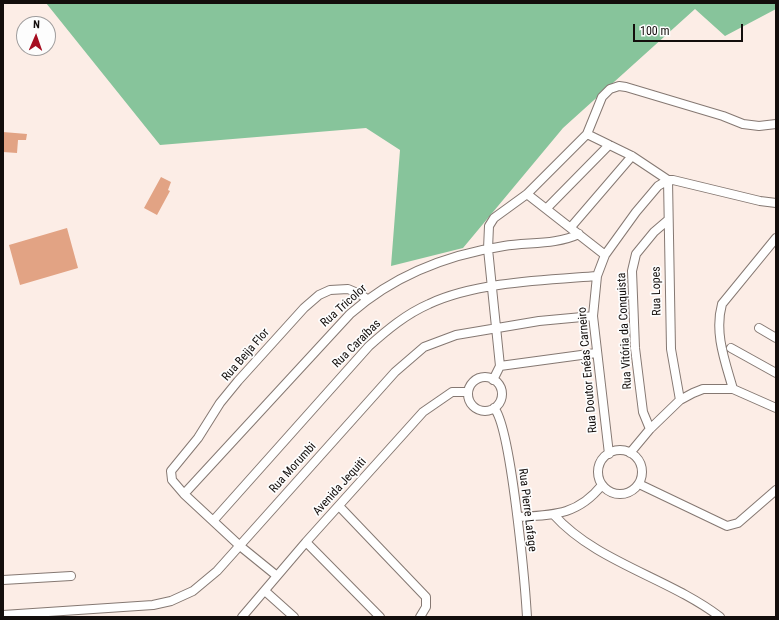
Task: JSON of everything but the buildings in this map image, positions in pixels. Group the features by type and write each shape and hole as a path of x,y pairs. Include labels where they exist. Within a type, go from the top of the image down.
{"street":[{"path":"493,380 500,366 488,249 489,226 491,220 527,194 587,134 602,97 610,89 619,86 724,116 743,124 759,126 776,124"},
{"path":"587,134 632,156 668,180 776,203"},
{"path":"547,208 609,145"},
{"path":"571,227 632,156"},
{"name":"Rua Lopes","path":"668,180 672,349 680,400"},
{"name":"Rua Doutor Enéas Carneiro","path":"609,454 596,353 593,316 597,276 605,255 636,212 658,186 668,180"},
{"path":"527,194 547,208 605,255"},
{"name":"Rua Vitória da Conquista","path":"650,429 643,412 638,378 635,348 632,271 636,254 654,232 668,220"},
{"name":"Rua Tricolor","path":"184,494 315,351 367,299 389,284 441,261 488,249 568,239 579,234"},
{"path":"733,389 723,354 719,329 719,315 722,304 776,238"},
{"name":"Rua Caraíbas","path":"213,521 310,410 369,346 390,328 429,303 458,294 492,287 597,276"},
{"name":"Rua Beija Flor","path":"184,494 172,480 170,474 172,468 198,438 224,398 304,308 318,295 330,290 348,289 367,299"},
{"name":"Rua Morumbi","path":"3,615 154,605 182,598 204,584 240,546 395,372 424,347 456,335 496,328 593,316"},
{"path":"759,328 776,338"},
{"path":"731,348 776,373"},
{"path":"500,366 596,353"},
{"path":"488,378 493,380 500,388 502,394 501,400 494,408 489,410 478,410 470,403 468,392 472,382 477,379 488,378"},
{"path":"630,453 650,429 680,400 703,389 733,389 776,408"},
{"name":"Avenida Jequiti","path":"242,617 306,542 423,412 452,392 468,392"},
{"name":"Rua Pierre Lafage","path":"494,408 503,426 518,516 527,617"},
{"path":"623,451 630,453 640,463 641,477 639,484 634,489 621,494 607,490 602,485 598,471 603,458 609,454 623,451"},
{"path":"639,484 727,526 738,523 776,490"},
{"path":"518,516 554,515 572,510 585,503 602,485"},
{"path":"184,494 240,546 277,576"},
{"path":"339,506 426,597 426,607 420,617"},
{"path":"554,515 567,529 584,542 686,594 720,617"},
{"path":"306,542 380,617"},
{"path":"3,580 71,576"},
{"path":"265,591 294,617"}],"green space":[{"path":"46,3 776,3 776,9 725,36 695,9 563,128 463,248 391,266 400,150 366,128 160,145"}]}
